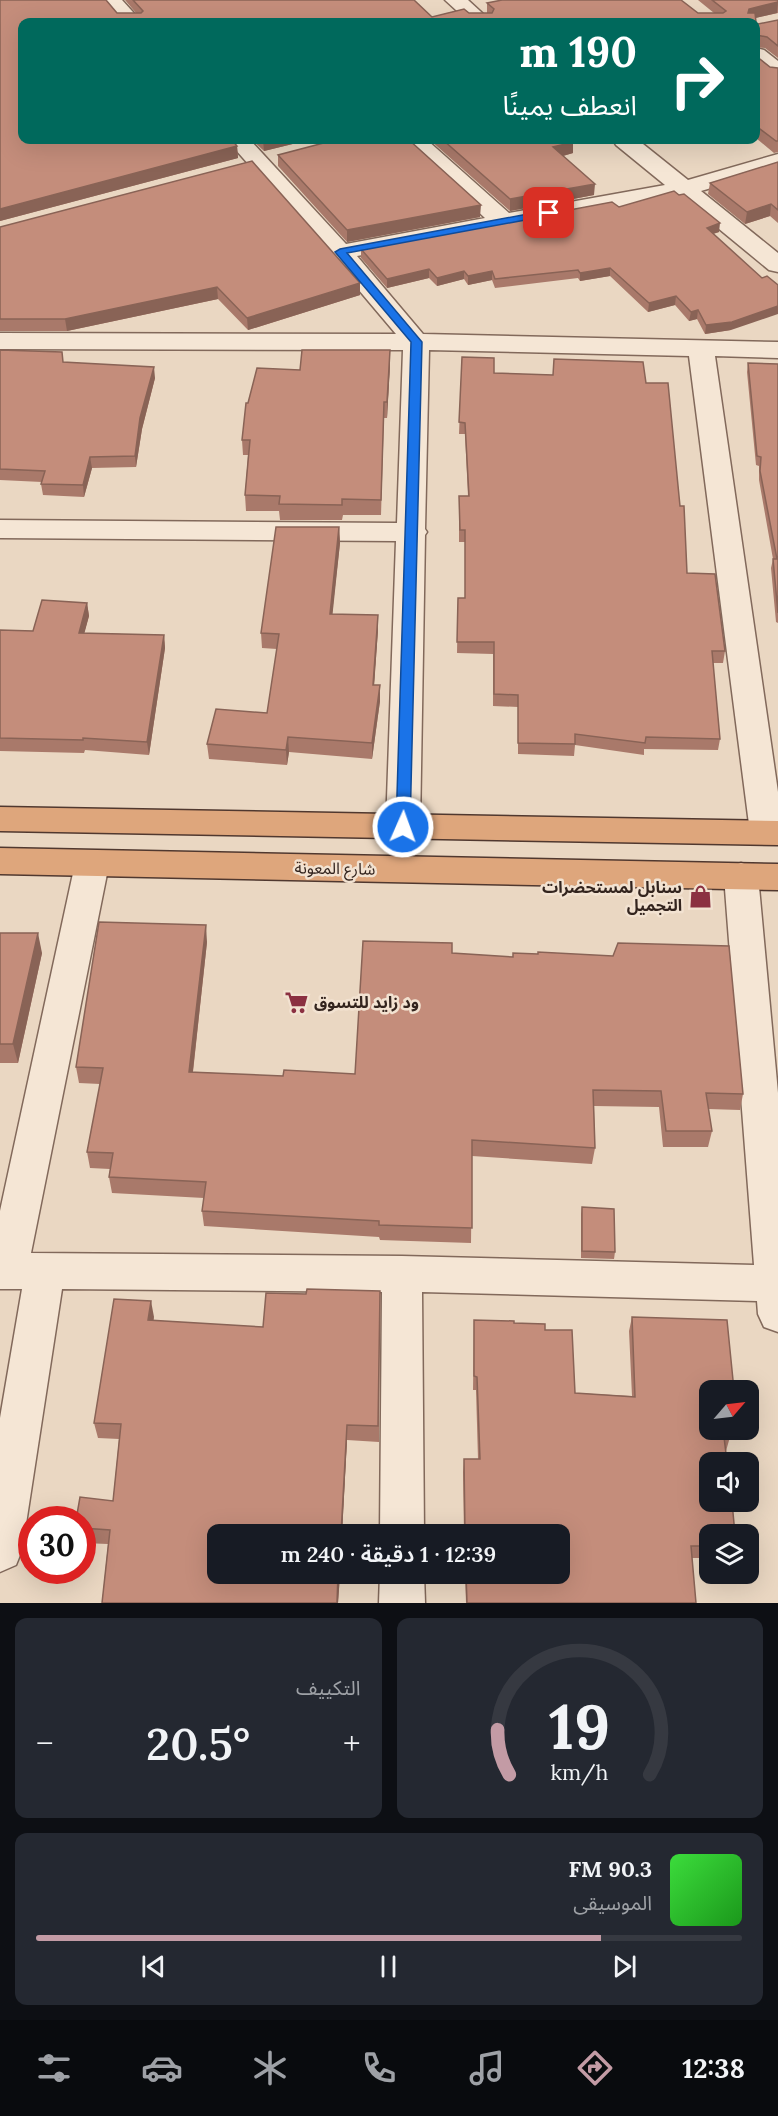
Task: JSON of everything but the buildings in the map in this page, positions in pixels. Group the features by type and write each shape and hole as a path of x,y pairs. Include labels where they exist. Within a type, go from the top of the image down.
{"highway":[{"path":"0,819 773,833"},
{"name":"شارع المعونة","path":"0,861 778,877"}],"street":[{"path":"110,0 127,18"},
{"path":"455,0 476,18"},
{"path":"760,58 778,71"},
{"path":"242,144 340,252 416,342 413,532 403,827"},
{"path":"418,144 503,221"},
{"path":"629,144 778,265"},
{"path":"340,252 685,188 778,161"},
{"path":"0,341 416,342 778,350"},
{"path":"701,349 773,833"},
{"path":"0,529 413,532"},
{"path":"0,1550 17,1270 92,864"},
{"path":"17,1270 402,1275 777,1294 741,876"},
{"path":"402,1275 402,1524"},
{"path":"402,1584 402,1603"}],"place":[{"name":"سنابل لمستحضرات التجميل","path":"700,896"},
{"name":"ود زايد للتسوق","path":"296,1002"}],"route":[{"path":"403,827 416,342 340,252 549,213"}]}
